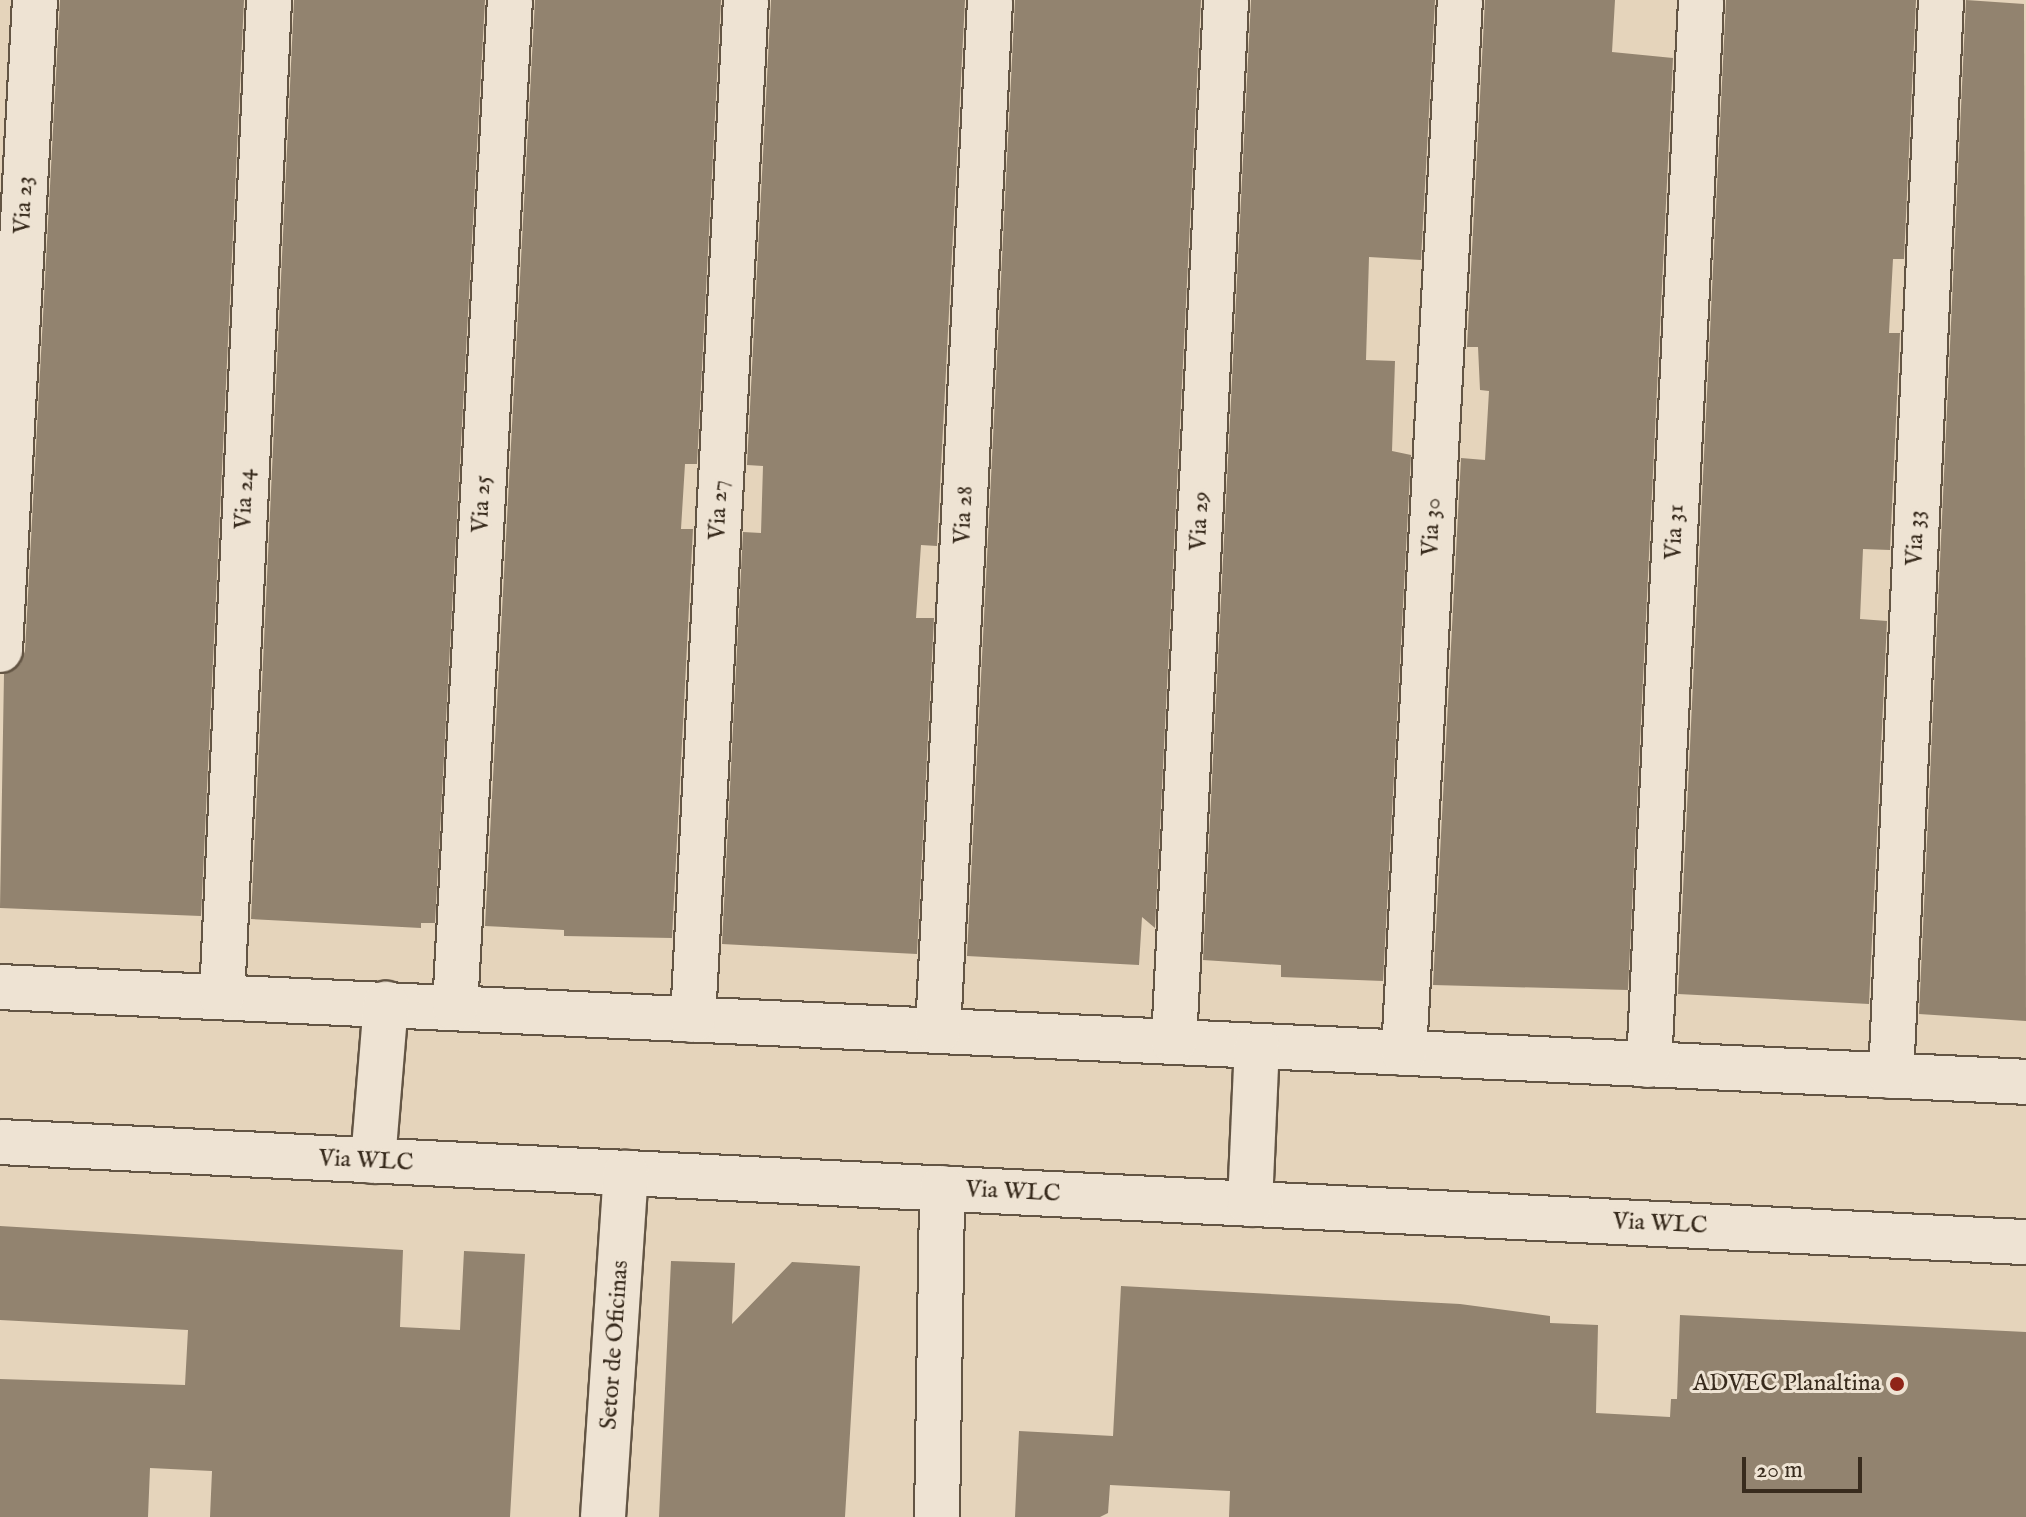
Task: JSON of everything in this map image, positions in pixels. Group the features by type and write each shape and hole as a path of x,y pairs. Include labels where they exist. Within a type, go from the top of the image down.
{"street":[{"name":"Via 23","path":"0,650 35,0"},
{"name":"Via 24","path":"222,997 269,0"},
{"name":"Via 25","path":"455,1008 510,0"},
{"name":"Via 27","path":"693,1020 746,0"},
{"name":"Via 28","path":"938,1031 990,0"},
{"name":"Via 29","path":"1174,1042 1226,0"},
{"name":"Via 30","path":"1404,1053 1460,0"},
{"name":"Via 31","path":"1649,1065 1701,0"},
{"name":"Via 33","path":"1891,1076 1941,0"},
{"path":"0,987 2026,1082"},
{"path":"373,1161 386,1004"},
{"path":"1250,1204 1257,1046"},
{"name":"Via WLC","path":"0,1142 2026,1242"},
{"name":"Setor de Oficinas","path":"603,1517 626,1173"},
{"path":"937,1517 942,1188"}],"building":[{"path":"60,0 244,0 201,916 0,908 4,674 20,664 25,651"},
{"path":"294,0 485,0 435,923 421,923 421,928 251,919"},
{"path":"535,0 721,0 697,464 685,464 681,529 693,529 672,938 564,936 564,930 485,926"},
{"path":"771,0 965,0 937,546 921,545 916,618 934,618 917,954 722,944 743,532 761,533 763,466 747,465"},
{"path":"1015,0 1201,0 1155,928 1142,917 1139,965 967,956"},
{"path":"1251,0 1435,0 1421,260 1369,257 1366,360 1395,361 1392,451 1411,455 1383,981 1281,977 1281,965 1203,960"},
{"path":"1485,0 1615,0 1612,52 1673,58 1628,990 1433,985 1461,458 1485,460 1489,391 1480,390 1478,347 1467,347"},
{"path":"1726,0 1916,0 1904,259 1893,259 1889,333 1900,333 1890,550 1863,549 1860,619 1887,621 1869,1004 1678,994"},
{"path":"1966,0 2024,4 2026,1021 1919,1014"},
{"path":"0,1226 403,1250 400,1327 460,1330 464,1251 525,1254 510,1517 210,1517 212,1471 150,1468 148,1517 0,1517 0,1379 185,1385 188,1330 0,1320"},
{"path":"671,1261 735,1263 732,1324 792,1262 860,1266 845,1517 659,1517"},
{"path":"1121,1286 1460,1304 1550,1316 1550,1323 1598,1325 1596,1413 1670,1417 1671,1399 1677,1399 1680,1315 2026,1332 2026,1517 1229,1517 1230,1491 1110,1485 1108,1513 1100,1517 1015,1517 1019,1431 1113,1436"}],"place":[{"name":"ADVEC Planaltina","path":"1897,1384"}]}
